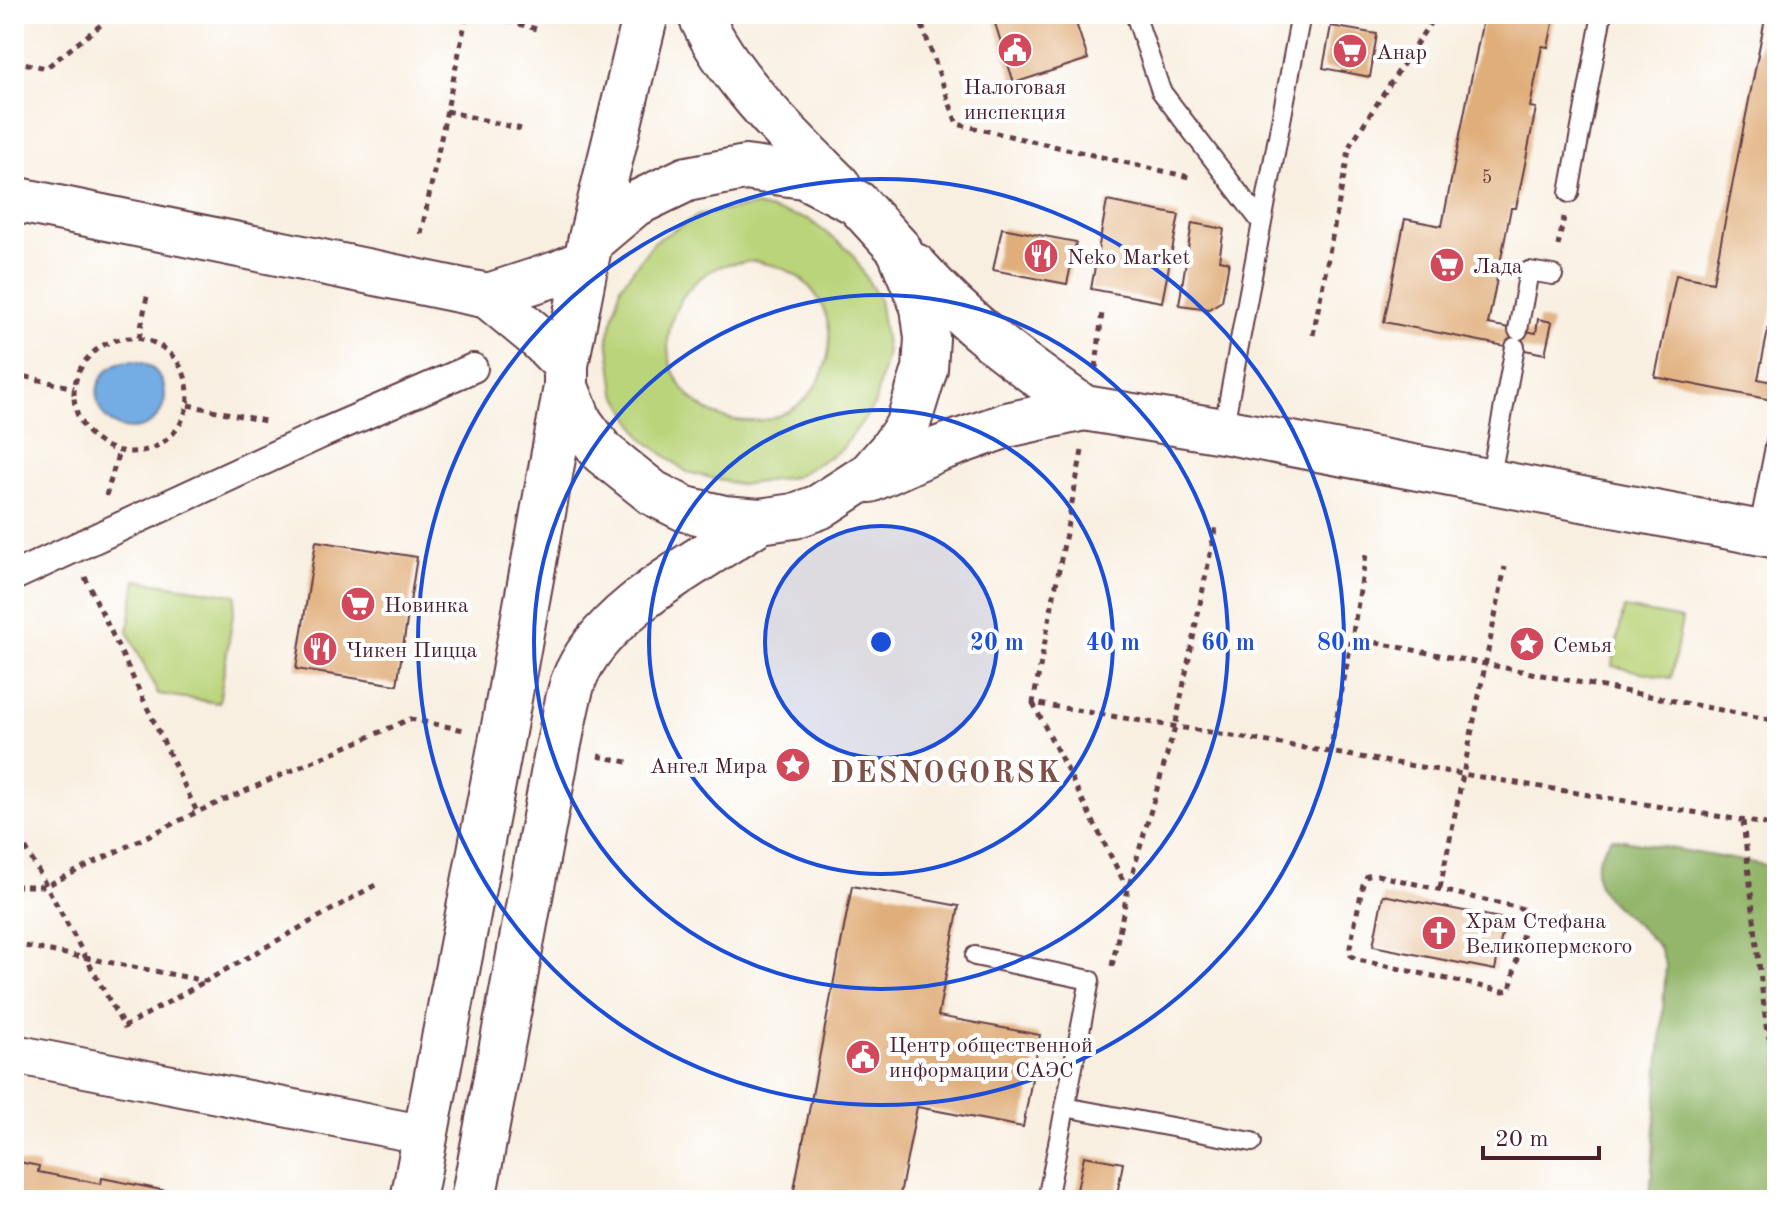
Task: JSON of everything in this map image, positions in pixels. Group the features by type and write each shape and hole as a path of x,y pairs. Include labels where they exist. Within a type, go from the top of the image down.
{"street":[{"path":"413,1200 502,737 588,252 646,14"},
{"path":"700,14 711,41 780,127 857,203 948,304 988,339 1087,412"},
{"path":"488,296 559,273 588,252 635,204 687,179 745,168 804,176 857,203"},
{"path":"14,199 488,296 540,339 566,376 580,422 602,452 653,493 685,509 724,518 760,521 794,516 819,507 846,491 870,474 907,427 925,369 927,338 923,307 899,249"},
{"path":"14,576 323,433 473,368"},
{"path":"846,491 950,445 1007,425 1087,412 1223,431 1768,534"},
{"path":"473,1200 573,681 600,635 644,598 760,521"},
{"path":"14,1054 426,1135"}],"lane":[{"path":"1135,14 1161,91 1261,222"},
{"path":"1223,431 1301,14"},
{"path":"1569,193 1602,14"},
{"path":"1490,481 1529,271 1553,275"},
{"path":"1768,534 1777,437"},
{"path":"975,956 1090,980 1047,1200"},
{"path":"1065,1107 1252,1142"}],"path":[{"path":"14,61 46,68 115,14"},
{"path":"421,234 467,14"},
{"path":"484,14 540,30"},
{"path":"918,14 957,124 1234,187"},
{"path":"1313,335 1350,145 1436,14"},
{"path":"446,111 521,129"},
{"path":"1553,275 1569,193"},
{"path":"139,338 147,296"},
{"path":"1102,312 1087,412 1033,703 1128,889"},
{"path":"124,338 139,338 161,346 178,361 187,382 188,405 179,426 163,443 142,451 119,451 100,442 84,428 76,409 74,388 86,360 97,350 124,338"},
{"path":"14,374 74,388"},
{"path":"188,405 323,433"},
{"path":"1110,978 1128,889 1175,727 1216,525"},
{"path":"72,550 197,812"},
{"path":"1330,752 1366,555"},
{"path":"1440,888 1505,567"},
{"path":"1352,638 1777,721"},
{"path":"1033,703 1777,826"},
{"path":"14,886 46,886 197,812 410,719 466,730"},
{"path":"593,755 632,763"},
{"path":"1743,821 1767,1034 1777,1051"},
{"path":"14,827 124,1027 377,884"},
{"path":"1377,875 1440,888 1528,910 1510,990 1358,960 1351,956 1350,947 1367,876 1377,875"},
{"path":"14,944 206,981"}],"green space":[{"path":"755,206 808,219 851,252 879,299 887,352 874,406 841,450 794,477 740,485 687,472 643,439 615,392 608,338 621,286 654,242 701,214","holes":["755,261 784,269 810,288 825,313 829,341 824,368 810,393 788,412 758,421 722,417 699,405 686,392 672,368 668,337 678,306 697,281 725,265"]},
{"path":"136,580 236,595 219,703 158,694 128,632"},
{"path":"1624,608 1682,619 1671,678 1612,666"},
{"path":"1612,838 1777,867 1777,1200 1650,1200 1666,965 1659,948 1648,935 1599,887 1596,873 1599,857"}],"water":[{"path":"124,361 138,361 150,366 160,376 165,395 160,414 150,424 138,429 124,429 112,424 102,414 97,402 97,388 102,376 112,366"}],"building":[{"path":"992,14 1073,14 1088,59 1014,83"},
{"path":"1484,14 1555,14 1548,47 1542,46 1530,107 1536,108 1516,208 1511,208 1488,324 1536,333 1538,319 1552,322 1545,354 1384,322 1405,219 1442,226"},
{"path":"1766,14 1777,14 1777,287 1758,379 1777,383 1777,401 1655,377 1676,275 1713,282"},
{"name":"Анар","path":"1331,26 1377,34 1370,77 1323,68"},
{"path":"1107,201 1179,215 1162,302 1091,289"},
{"path":"1192,223 1224,229 1219,260 1229,262 1222,301 1209,309 1179,305"},
{"path":"1002,228 1076,242 1067,284 993,270"},
{"name":"Новинка","path":"316,541 417,557 397,685 296,669"},
{"path":"852,886 959,906 938,1016 1040,1035 1023,1127 917,1107 899,1200 792,1200"},
{"name":"Храм Стефана Великопермского","path":"1383,895 1505,919 1495,970 1373,946"},
{"path":"1084,1156 1123,1163 1116,1200 1075,1200"},
{"path":"14,1161 39,1166 38,1172 101,1184 102,1178 191,1196 190,1200 14,1200"}],"place":[{"name":"Налоговая инспекция","path":"1015,50"},
{"name":"Анар","path":"1350,51"},
{"name":"Neko Market","path":"1041,256"},
{"name":"Лада","path":"1447,265"},
{"name":"Новинка","path":"358,604"},
{"name":"Семья","path":"1527,644"},
{"name":"Чикен Пицца","path":"320,649"},
{"name":"Ангел Мира","path":"793,765"},
{"name":"Храм Стефана Великопермского","path":"1439,933"},
{"name":"Центр общественной информации САЭС","path":"863,1057"}],"district":[{"name":"DESNOGORSK","path":"946,772"}]}
